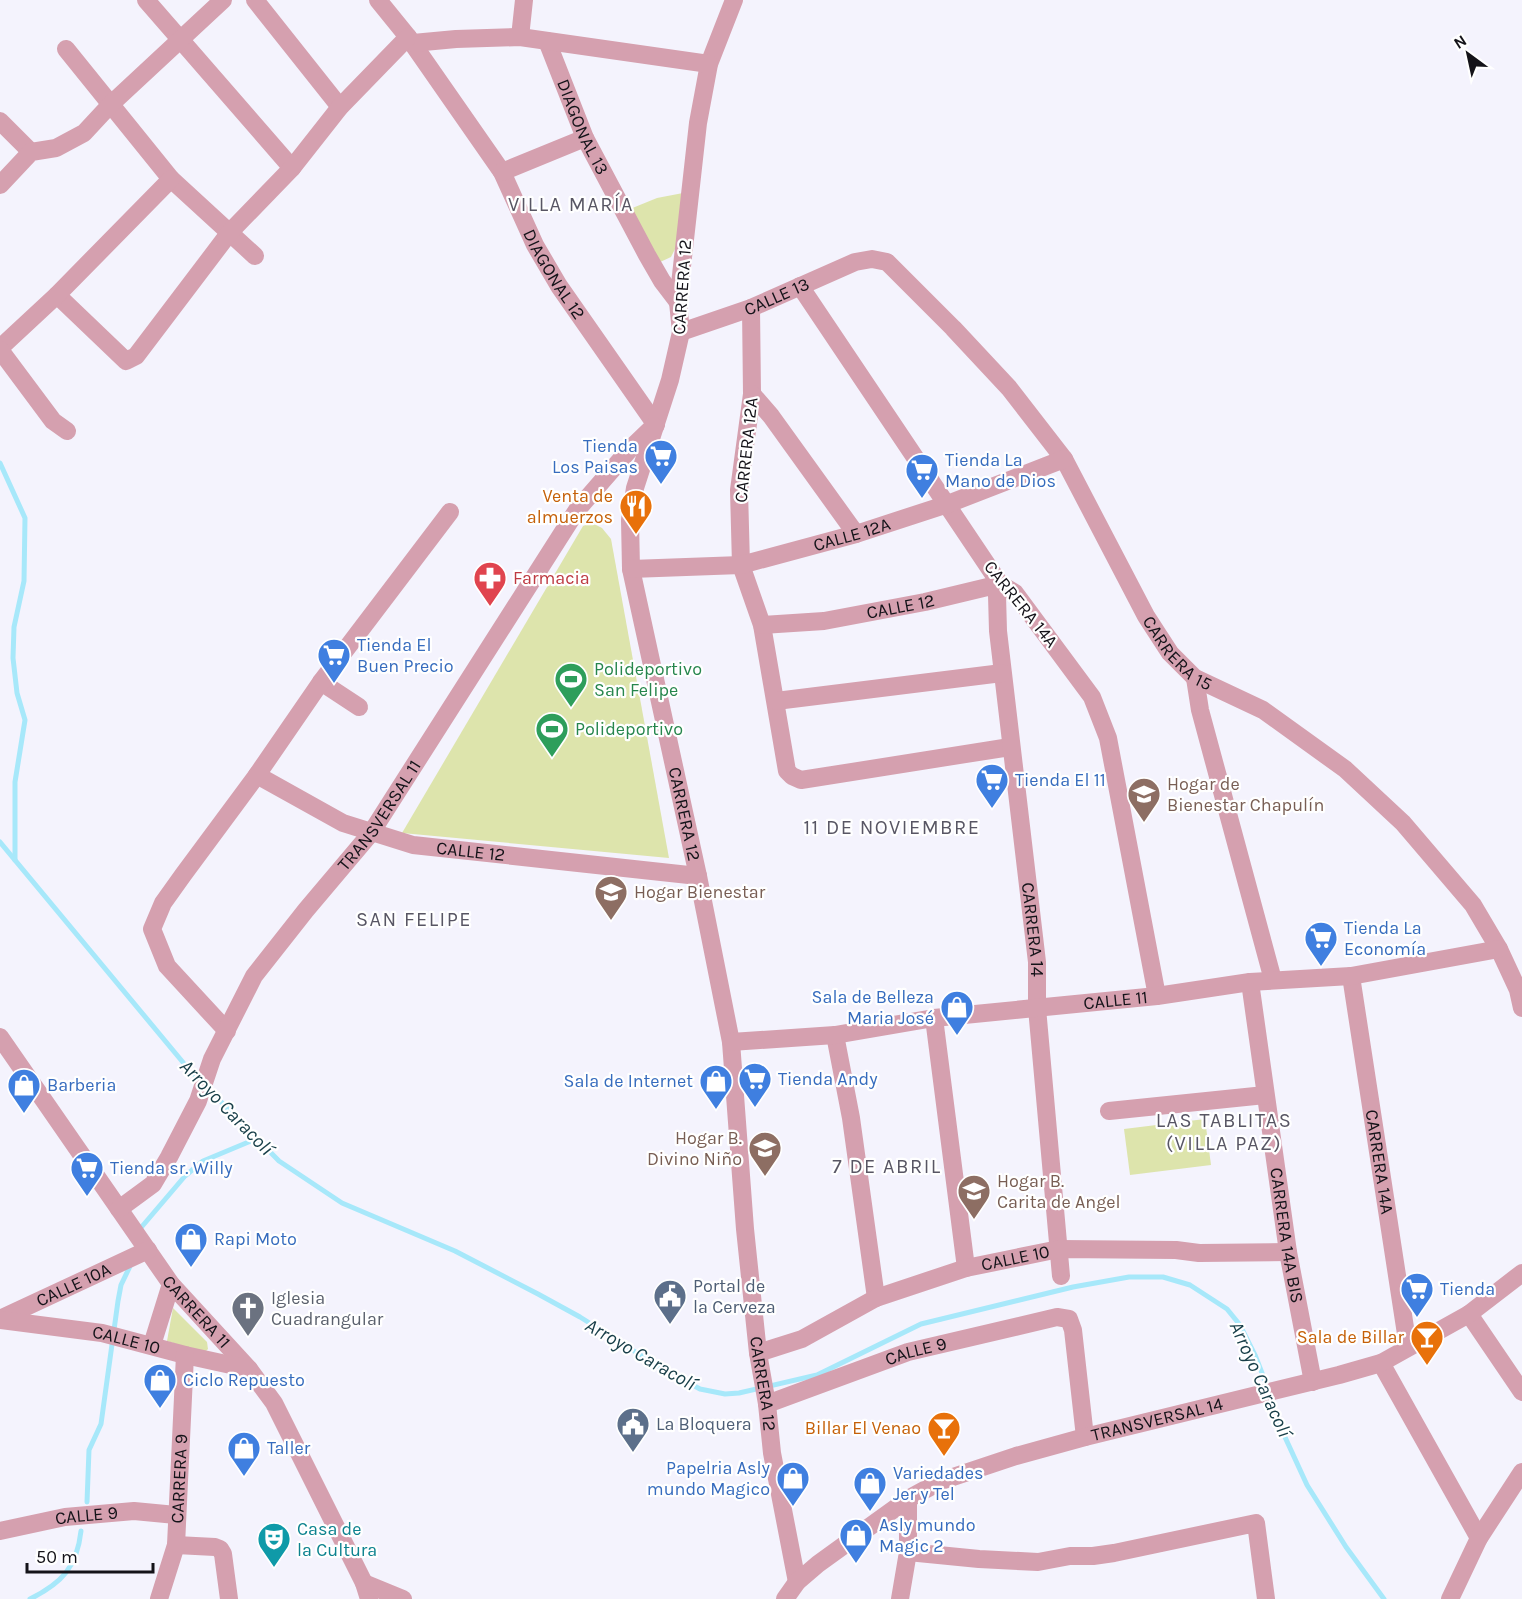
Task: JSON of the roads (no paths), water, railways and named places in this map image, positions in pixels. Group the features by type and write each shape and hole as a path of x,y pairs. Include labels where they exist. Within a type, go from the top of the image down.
{"street":[{"path":"146,0 292,168"},
{"path":"0,185 31,152 56,148 84,132 223,0"},
{"path":"255,0 340,107"},
{"name":"DIAGONAL 12","path":"378,0 410,40 502,172 535,245 559,286 656,425"},
{"path":"519,37 524,0"},
{"name":"CARRERA 12","path":"734,0 709,64 698,123 678,302 681,333 670,380 635,488 630,520 631,569 698,876 731,1042 745,1229 772,1453 797,1582"},
{"path":"57,295 126,361 136,356 230,232 292,168 340,107 410,40 519,37 709,64"},
{"name":"DIAGONAL 13","path":"547,41 585,138 647,255 678,302"},
{"path":"66,49 171,179 255,256"},
{"path":"0,121 31,152"},
{"path":"502,172 585,138"},
{"path":"67,431 53,421 2,342 57,295 171,179"},
{"name":"CALLE 13","path":"681,333 751,308 855,262 872,260"},
{"name":"CARRERA 15","path":"872,260 887,262 954,328 1009,388 1064,459 1146,616 1170,653 1195,678 1263,710 1345,769 1403,823 1473,905 1499,949 1518,990 1522,1008"},
{"name":"CARRERA 14A","path":"800,286 1000,584 1015,592 1092,697 1108,738 1157,996"},
{"name":"CARRERA 12A","path":"751,308 752,394 739,490 741,565 762,625 787,771 801,780 1010,747"},
{"path":"752,394 771,416 856,534"},
{"name":"TRANSVERSAL 11","path":"119,1209 153,1184 169,1157 198,1101 212,1059 254,976 371,833 577,510 630,449 656,425"},
{"name":"CALLE 12A","path":"631,569 741,565 856,534 948,504 1064,459"},
{"path":"604,477 635,488"},
{"path":"227,1031 167,966 153,929 163,903 257,775 321,682 450,512"},
{"name":"CALLE 12","path":"762,625 824,621 925,602 1000,584"},
{"name":"CARRERA 14","path":"1000,584 997,595 998,631 1037,962 1037,1008 1061,1276"},
{"path":"776,701 1002,673"},
{"path":"1195,678 1200,710 1273,980"},
{"path":"321,682 359,707"},
{"name":"CALLE 12","path":"257,775 343,823 413,845 698,876"},
{"name":"CALLE 11","path":"731,1042 835,1035 934,1018 1157,996 1250,982 1351,976 1499,949"},
{"name":"CARRERA 14A","path":"1351,976 1408,1347"},
{"name":"CARRERA 14A BIS","path":"1250,982 1288,1252 1313,1382"},
{"path":"934,1018 966,1268"},
{"path":"835,1035 851,1118 876,1298"},
{"name":"CARRERA 11","path":"0,1036 171,1284 249,1369 274,1403 366,1591"},
{"path":"1109,1111 1265,1095"},
{"name":"CALLE 10A","path":"0,1320 140,1238"},
{"name":"CALLE 10","path":"763,1379 802,1340 876,1298 966,1268 1059,1249 1176,1250 1200,1253 1288,1252"},
{"name":"TRANSVERSAL 14","path":"797,1582 818,1564 908,1499 941,1481 1016,1456 1084,1437 1313,1382 1381,1363 1470,1314 1522,1273"},
{"path":"152,1345 171,1284"},
{"path":"1470,1314 1522,1392"},
{"name":"CALLE 9","path":"763,1379 908,1352 1057,1317 1069,1318 1073,1330 1084,1437"},
{"name":"CALLE 10","path":"0,1320 123,1337 185,1355 249,1369"},
{"name":"CARRERA 9","path":"159,1599 176,1545 185,1355"},
{"path":"1381,1363 1479,1538"},
{"path":"1450,1599 1479,1538 1522,1472"},
{"path":"900,1599 908,1552 908,1499"},
{"name":"CALLE 9","path":"0,1532 66,1517 134,1511 176,1515"},
{"path":"908,1552 1038,1562 1070,1556 1114,1553 1256,1523 1266,1599"},
{"path":"176,1545 220,1549 223,1554 229,1599"},
{"path":"785,1599 797,1582"},
{"path":"366,1591 403,1599"}],"waterway":[{"name":"Arroyo Caracolí","path":"0,463 25,518 24,581 14,627 13,658 17,693 25,720 15,782 15,860"},
{"name":"Arroyo Caracolí","path":"0,842 186,1066 279,1161 342,1203 455,1251 538,1294 700,1389 725,1394 739,1393 817,1375 921,1324 1073,1287 1129,1277 1163,1277 1190,1285 1227,1309 1240,1325 1267,1386 1273,1411 1307,1485 1346,1547 1384,1599"},
{"path":"139,1230 185,1176 203,1161 258,1138"},
{"path":"87,1502 89,1450 101,1424 121,1285 132,1262"},
{"path":"30,1599 51,1587 66,1572 76,1555 81,1531"}],"place":[{"name":"Tienda Los Paisas","path":"661,485"},
{"name":"Tienda La Mano de Dios","path":"922,499"},
{"name":"Venta de almuerzos","path":"636,535"},
{"name":"Farmacia","path":"490,607"},
{"name":"Tienda El Buen Precio","path":"334,684"},
{"name":"Polideportivo San Felipe","path":"571,708"},
{"name":"Polideportivo","path":"552,758"},
{"name":"Tienda El 11","path":"992,809"},
{"name":"Hogar de Bienestar Chapulín","path":"1144,823"},
{"name":"Hogar Bienestar","path":"611,921"},
{"name":"Tienda La Economía","path":"1321,967"},
{"name":"Sala de Belleza Maria José","path":"957,1036"},
{"name":"Tienda Andy","path":"755,1108"},
{"name":"Sala de Internet","path":"716,1110"},
{"name":"Barberia","path":"24,1114"},
{"name":"Hogar B. Divino Niño","path":"765,1177"},
{"name":"Tienda sr. Willy","path":"87,1197"},
{"name":"Hogar B. Carita de Angel","path":"974,1220"},
{"name":"Rapi Moto","path":"191,1268"},
{"name":"Tienda","path":"1417,1318"},
{"name":"Portal de la Cerveza","path":"670,1325"},
{"name":"Iglesia Cuadrangular","path":"248,1337"},
{"name":"Sala de Billar","path":"1427,1366"},
{"name":"Ciclo Repuesto","path":"160,1409"},
{"name":"La Bloquera","path":"633,1453"},
{"name":"Billar El Venao","path":"944,1457"},
{"name":"Taller","path":"244,1477"},
{"name":"Papelria Asly mundo Magico","path":"793,1507"},
{"name":"Variedades Jer y Tel","path":"870,1512"},
{"name":"Asly mundo Magic 2","path":"856,1564"},
{"name":"Casa de la Cultura","path":"274,1568"}],"district":[{"name":"VILLA MARÍA","path":"571,204"},
{"name":"11 DE NOVIEMBRE","path":"892,827"},
{"name":"SAN FELIPE","path":"414,919"},
{"name":"LAS TABLITAS (VILLA PAZ)","path":"1224,1132"},
{"name":"7 DE ABRIL","path":"887,1166"}]}
